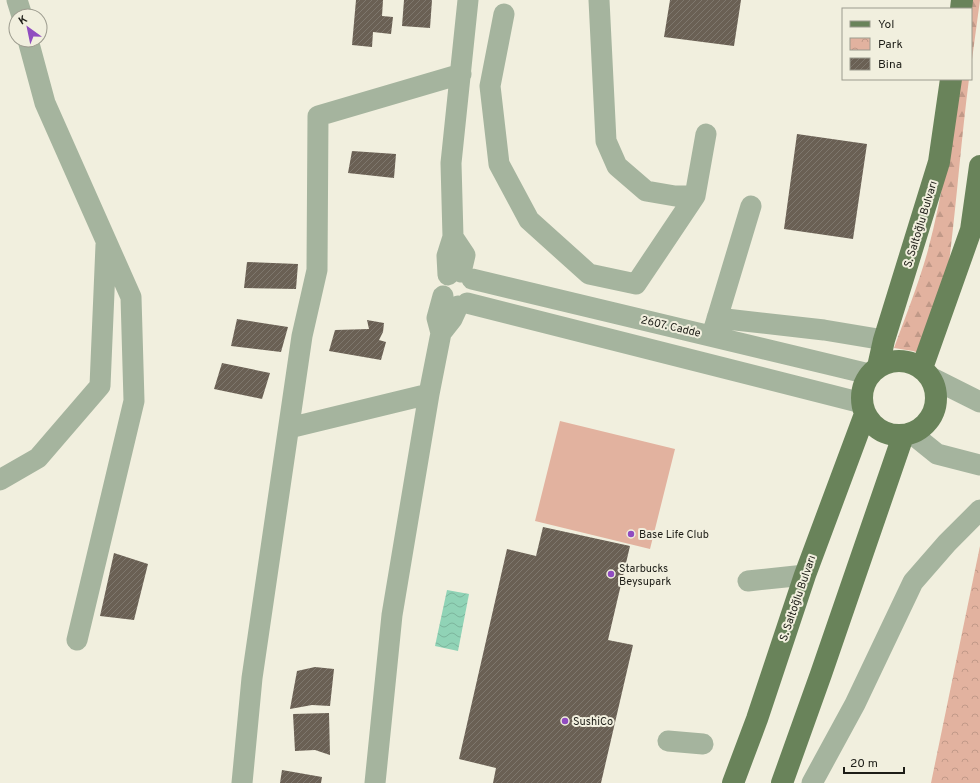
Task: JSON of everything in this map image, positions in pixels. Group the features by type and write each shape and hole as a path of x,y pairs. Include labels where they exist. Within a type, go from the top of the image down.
{"main road":[{"name":"S. Saltoğlu Bulvarı","path":"733,783 757,719 863,409 861,393 864,383 874,370 939,162 951,80"},
{"path":"926,373 971,230 980,166"},
{"path":"782,783 907,435 926,423 933,413 936,401 935,389 926,373 912,362 900,360 889,362 874,370"},
{"path":"863,409 872,424 881,431 907,435"}],"street":[{"path":"460,275 465,255 453,237 451,163 468,0"},
{"path":"599,0 606,141 617,166 646,191 675,196 695,196"},
{"path":"504,14 490,86 500,164 529,220 589,274 636,284 695,196 706,134"},
{"path":"30,48 45,103 131,297 134,401 77,640"},
{"path":"242,783 252,678 302,336 317,270 318,116 460,74"},
{"path":"706,363 714,327 751,206"},
{"path":"0,480 38,458 100,386 106,241"},
{"path":"456,302 474,295 474,284 460,275 444,278 441,287 456,302 706,363 863,409"},
{"name":"2607. Cadde","path":"460,275 714,327 874,370"},
{"path":"375,783 392,615 428,394 441,333 452,319 456,302"},
{"path":"714,327 824,330 884,340"},
{"path":"926,373 980,402"},
{"path":"289,428 428,394"},
{"path":"907,435 937,454 980,465"},
{"path":"812,783 855,704 913,582 947,543 980,510"},
{"path":"748,581 805,575"},
{"path":"668,741 703,744"}],"green space":[{"path":"968,0 980,0 972,60 972,8"},
{"path":"958,80 969,80 950,254 940,324 933,358 913,351 894,348 921,275 928,250 938,208"},
{"path":"560,421 675,449 650,549 535,521"},
{"path":"980,546 980,783 931,783"}],"water":[{"path":"447,590 469,594 458,651 435,646"}],"building":[{"path":"356,0 383,0 382,16 393,17 391,34 373,32 372,47 352,45"},
{"path":"404,0 432,0 430,28 402,26"},
{"path":"670,0 741,0 734,46 664,37"},
{"path":"797,134 867,144 853,239 784,229"},
{"path":"352,151 396,154 394,178 348,173"},
{"path":"247,262 298,264 296,289 244,288"},
{"path":"237,319 288,327 281,352 231,346"},
{"path":"367,320 384,323 383,332 379,340 386,342 381,360 329,351 335,330 369,329"},
{"path":"222,363 270,373 262,399 214,389"},
{"path":"543,527 630,546 608,640 633,645 601,783 493,783 496,768 459,759 507,549 536,556"},
{"path":"114,553 148,564 134,620 100,616"},
{"path":"315,667 334,669 330,706 312,705 290,709 297,671"},
{"path":"329,713 330,755 315,750 295,751 293,714"},
{"path":"282,770 322,777 321,783 280,783"}],"place":[{"name":"Base Life Club","path":"631,534"},
{"name":"Starbucks Beysupark","path":"611,574"},
{"name":"SushiCo","path":"565,721"}]}
